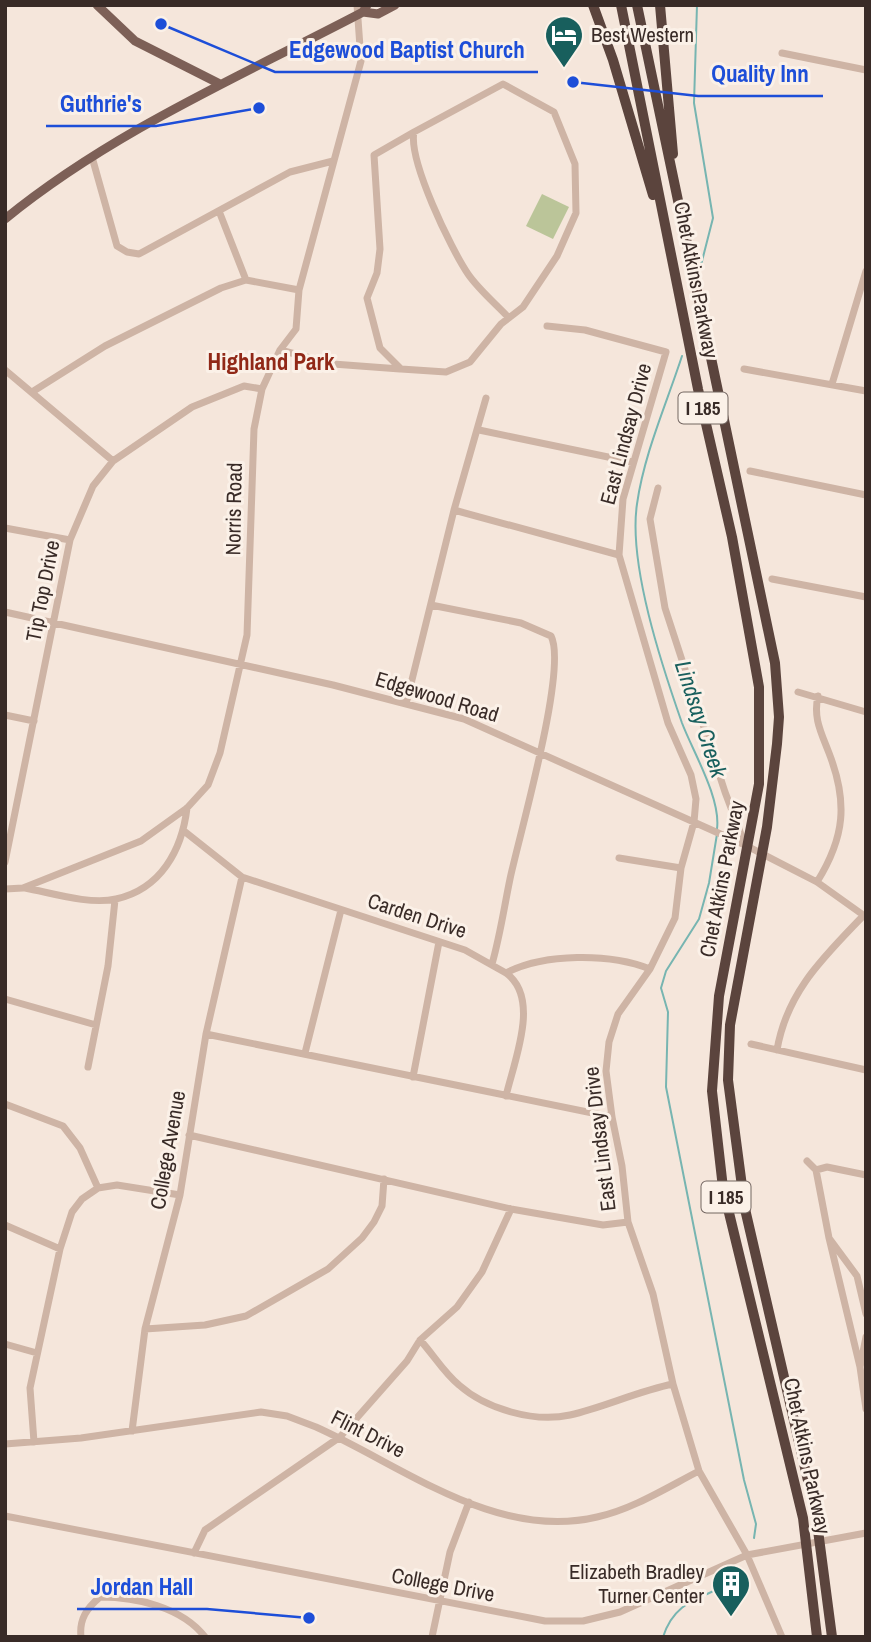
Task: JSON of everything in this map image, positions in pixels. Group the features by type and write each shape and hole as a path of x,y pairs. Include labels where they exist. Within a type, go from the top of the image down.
{"highway":[{"path":"593,5 613,60 671,255"},
{"name":"Chet Atkins Parkway","path":"621,5 752,637 759,687 761,732 755,813 716,1020 712,1079 723,1188 762,1338 803,1518 817,1637"},
{"name":"Chet Atkins Parkway","path":"637,5 775,663 779,717 767,827 730,1025 730,1113 746,1209 817,1515 832,1637"},
{"path":"660,5 664,79 682,228"}],"main road":[{"path":"97,5 135,40 220,83"},
{"path":"5,219 92,157 220,83 362,9 379,14 395,5"}],"street":[{"name":"Norris Road","path":"5,889 23,888 141,841 187,808 208,785 220,753 247,635 251,459 262,389 280,350 296,329 299,290 361,61 362,9"},
{"path":"782,53 866,70"},
{"path":"280,350 334,364 380,368 446,372 462,368 509,318 523,307 557,256 576,213 575,164 554,112 503,84 374,155 380,249 377,273 368,298 380,348 380,368"},
{"path":"414,132 413,150 422,179 468,275 509,318"},
{"path":"92,157 117,246 127,253 139,254 290,172 333,161"},
{"path":"219,211 246,280"},
{"path":"832,384 866,271"},
{"path":"32,392 105,346 221,288 246,280 299,290"},
{"name":"East Lindsay Drive","path":"547,326 585,330 666,352 623,499 619,555 668,723 691,775 696,799 694,822 681,868 675,918 650,969 618,1014 609,1042 606,1071 622,1166 628,1222 653,1294 673,1384 699,1471 747,1555 782,1637"},
{"path":"380,348 401,369"},
{"path":"744,369 866,391"},
{"path":"5,370 113,461"},
{"name":"Tip Top Drive","path":"5,862 70,540 93,486 113,461 192,407 244,386 262,389"},
{"path":"406,704 454,510 486,398"},
{"path":"479,430 632,462"},
{"path":"750,471 866,495"},
{"path":"658,488 650,519 664,608 724,792 745,845"},
{"path":"454,510 619,555"},
{"path":"5,528 70,540"},
{"path":"772,579 866,597"},
{"path":"431,605 509,620 540,629 551,636 555,646 553,676 539,751 510,880 502,930 492,964"},
{"name":"Edgewood Road","path":"5,612 242,665 464,719 745,845 817,882 864,916"},
{"path":"798,692 866,712"},
{"path":"817,882 836,845 841,821 842,795 814,714 818,696"},
{"path":"5,715 34,722"},
{"path":"23,888 115,900 148,884 170,864 184,831 187,808"},
{"name":"Carden Drive","path":"184,831 243,877 465,950 506,973"},
{"path":"619,858 681,868"},
{"name":"College Avenue","path":"132,1430 145,1329 180,1195 206,1034 243,877"},
{"path":"88,1067 108,966 115,900"},
{"path":"305,1053 341,910"},
{"path":"777,1050 782,1022 823,955 864,916"},
{"path":"413,1077 439,942"},
{"path":"506,1096 520,1037 523,999 517,982 506,973 526,963 598,958 616,958 650,969"},
{"path":"5,999 96,1025"},
{"path":"206,1034 612,1117"},
{"path":"751,1044 866,1070"},
{"path":"5,1104 63,1126 80,1148 98,1188"},
{"path":"189,1135 511,1209 603,1225 628,1222"},
{"path":"807,1161 816,1170 829,1238 860,1367 866,1409"},
{"path":"816,1170 827,1167 866,1174"},
{"path":"145,1329 205,1325 246,1316 328,1269 362,1238 373,1222 382,1206 384,1180"},
{"path":"34,1442 30,1388 60,1250 72,1212 82,1199 98,1188 117,1185 180,1195"},
{"path":"194,1553 205,1530 340,1437 407,1361 421,1340 457,1307 482,1272 511,1209"},
{"path":"5,1225 60,1250"},
{"path":"829,1238 857,1276 866,1314"},
{"path":"860,1367 866,1337"},
{"path":"421,1340 456,1383 468,1392 499,1408 541,1418 568,1416 645,1390 673,1384"},
{"path":"5,1344 37,1353"},
{"name":"Flint Drive","path":"5,1444 261,1412 287,1416 340,1437 488,1511 530,1520 575,1521 625,1508 699,1471"},
{"path":"432,1637 450,1552 469,1502"},
{"name":"College Drive","path":"5,1516 545,1621 583,1621 620,1612 747,1555 866,1533"},
{"path":"81,1637 83,1615 88,1607 100,1597 118,1597 173,1611 205,1637"}],"green space":[{"path":"542,194 569,207 553,239 526,226"}],"waterway":[{"name":"Lindsay Creek","path":"697,5 694,103 713,218 701,265"},
{"name":"Lindsay Creek","path":"682,356 640,485 637,504 637,556 665,673 682,723 711,789 717,829"},
{"path":"717,834 709,883 699,919 666,971 661,988 668,1012 666,1087 744,1480 756,1524 754,1538"},
{"path":"663,1637 677,1612 740,1575"}],"place":[{"name":"Edgewood Baptist Church","path":"161,24"},
{"name":"Best Western","path":"564,69"},
{"name":"Quality Inn","path":"573,82"},
{"name":"Guthrie's","path":"259,108"},
{"name":"Jordan Hall","path":"309,1618"},
{"name":"Elizabeth Bradley Turner Center","path":"731,1618"}],"district":[{"name":"Highland Park","path":"271,362"}]}
